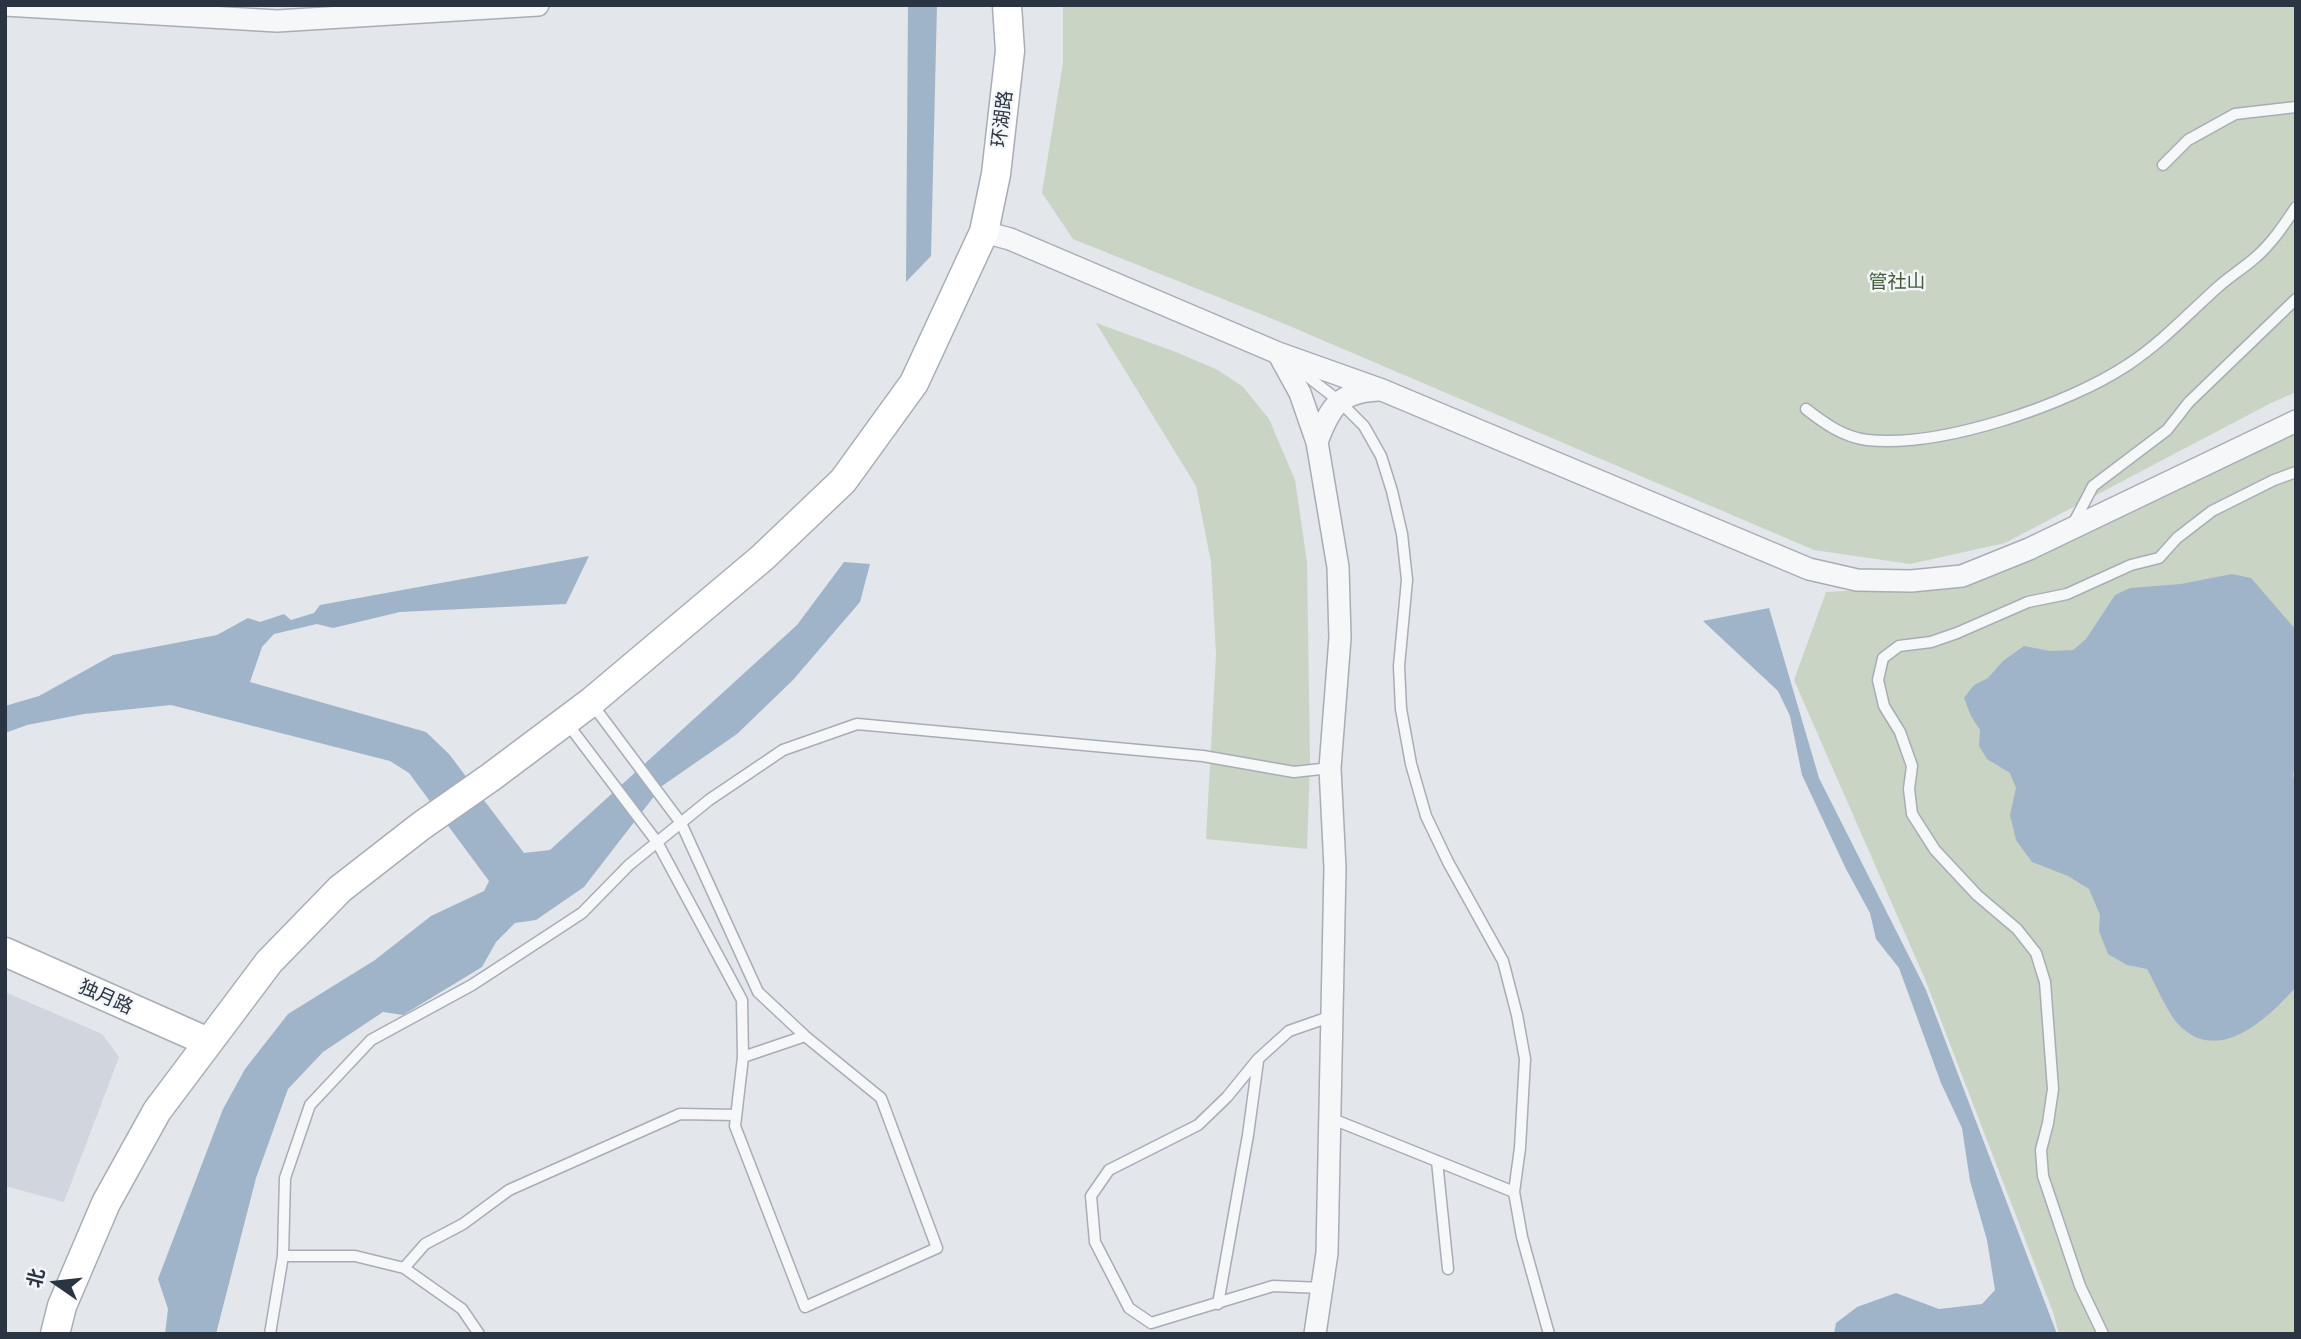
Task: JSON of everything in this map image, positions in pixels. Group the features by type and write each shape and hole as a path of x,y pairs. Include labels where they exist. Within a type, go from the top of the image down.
{"street":[{"path":"5,5 277,21 538,5"},
{"name":"环湖路","path":"55,1334 62,1306 106,1203 157,1111 269,962 340,889 421,826 591,702 762,558 843,481 914,383 984,232 996,174 1010,51 1007,5"},
{"path":"984,232 1010,239 1278,353 1382,390 1809,569 1857,580 1911,581 1962,576 2029,549 2296,421"},
{"path":"1278,353 1300,393 1317,442 1338,567 1340,638 1330,768 1335,868 1327,1253 1315,1334"},
{"path":"1317,442 1325,419 1339,401 1357,391 1382,390"},
{"name":"独月路","path":"5,952 208,1042"}],"lane":[{"path":"2164,165 2188,140 2235,114 2296,107"},
{"path":"1806,409 1833,429 1865,440 1912,441 1971,430 2068,397 2129,364 2182,322 2220,285 2257,256 2280,232 2296,207"},
{"path":"2070,529 2093,486 2167,430 2189,402 2296,299"},
{"path":"1278,353 1339,401 1364,426 1381,456 1392,491 1402,534 1407,580 1399,666 1401,709 1410,764 1426,816 1448,862 1503,961 1517,1015 1525,1059 1520,1148 1514,1192 1522,1237 1549,1334"},
{"path":"2103,1334 2080,1286 2043,1176 2041,1150 2053,1089 2045,982 2036,953 2017,929 1977,895 1935,850 1912,814 1909,789 1912,766 1900,732 1884,706 1878,680 1883,658 1899,646 1931,642 2028,602 2067,594 2131,565 2159,558 2177,538 2212,511 2296,472"},
{"path":"565,721 657,842 742,1000 743,1057 735,1126 805,1307 937,1248 881,1098 805,1036 758,992 681,823 591,702"},
{"path":"270,1334 283,1256 285,1178 310,1105 371,1040 472,985 582,913 629,865 657,842 709,800 783,750 857,724 1203,756 1294,772 1330,768"},
{"path":"742,1000 758,992"},
{"path":"1322,1288 1273,1286 1152,1323 1129,1308 1095,1242 1091,1196 1109,1170 1198,1125 1227,1097 1258,1059 1289,1031 1332,1016"},
{"path":"743,1057 805,1036"},
{"path":"1218,1304 1248,1135 1258,1059"},
{"path":"404,1268 425,1244 463,1224 509,1190 680,1114 736,1115"},
{"path":"1330,1118 1514,1192"},
{"path":"1437,1161 1448,1269"},
{"path":"283,1256 355,1256 404,1268 462,1309 479,1334"}],"shaded area":[{"path":"5,992 102,1034 119,1057 64,1202 5,1186"}],"green space":[{"name":"管社山","path":"1063,5 2296,5 2296,392 2005,543 1910,564 1814,550 1273,319 1073,239 1042,193 1063,63"},
{"path":"1096,323 1218,370 1243,387 1269,419 1295,480 1307,562 1310,763 1307,849 1206,839 1216,655 1211,562 1196,486"},
{"path":"2296,434 2296,1334 2059,1334 2053,1312 1925,979 1794,680 1826,592 1972,584 2069,543"}],"water":[{"path":"908,5 937,5 931,256 906,282"},
{"path":"589,556 566,604 400,612 333,628 317,624 274,634 262,647 250,682 426,732 449,754 524,853 550,850 797,625 844,562 870,564 860,602 793,680 737,734 662,786 584,887 536,920 515,923 496,942 482,967 403,1015 383,1012 323,1052 288,1089 256,1178 216,1334 165,1334 168,1309 158,1279 223,1109 245,1069 288,1014 375,960 431,916 484,891 489,881 409,773 390,761 171,705 84,714 27,725 5,733 5,706 39,696 113,655 217,635 248,618 260,622 284,614 291,620 314,613 320,605"},
{"path":"2232,574 2251,578 2296,630 2296,755 2293,776 2296,784 2296,987 2272,1012 2242,1033 2210,1041 2194,1036 2179,1025 2147,969 2127,965 2108,954 2099,931 2100,915 2089,889 2068,876 2032,862 2016,840 2010,815 2016,788 2010,773 1987,759 1979,746 1980,730 1964,698 1974,685 1988,678 2003,661 2024,646 2050,651 2073,650 2086,639 2115,595 2130,588 2181,584"},
{"path":"1769,608 1819,778 1926,990 2057,1334 1834,1334 1836,1323 1857,1307 1896,1293 1939,1309 1982,1304 1995,1290 1987,1240 1970,1181 1962,1128 1941,1083 1899,968 1876,939 1870,913 1802,775 1790,716 1778,691 1703,621"}]}
